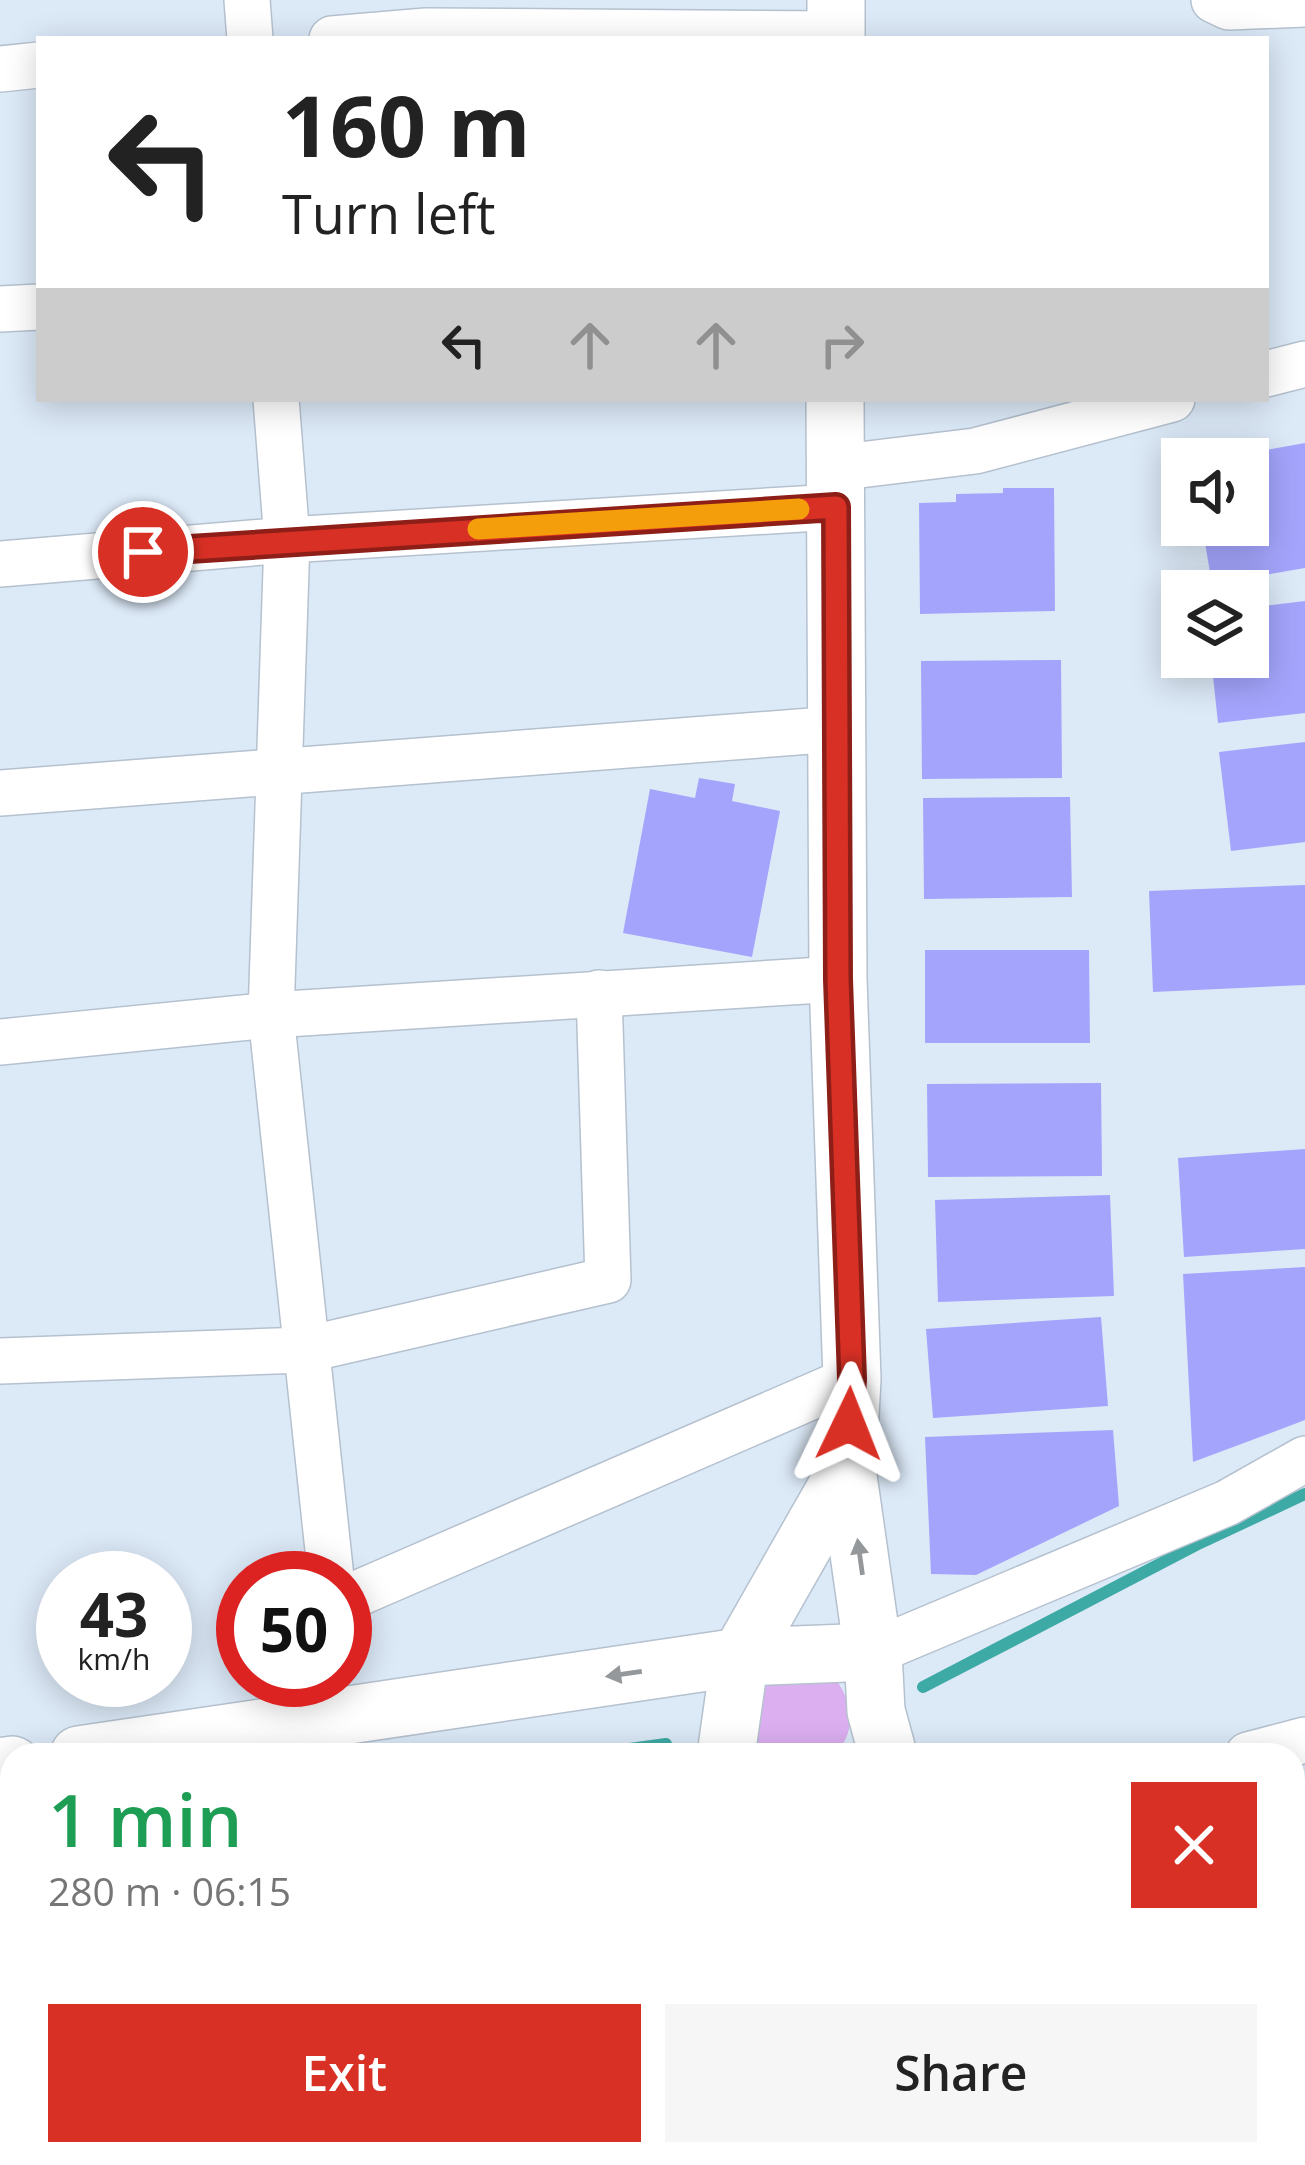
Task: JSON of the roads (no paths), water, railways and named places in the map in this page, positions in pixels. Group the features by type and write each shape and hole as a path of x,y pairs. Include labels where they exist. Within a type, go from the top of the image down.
{"main road":[{"path":"835,402 838,979 852,1379 847,1469 873,1652 876,1711 885,1743"},
{"path":"728,1743 740,1657 847,1469"},
{"path":"372,1694 740,1657 873,1652"},
{"path":"134,1743 299,1707"}],"street":[{"path":"248,0 250,36"},
{"path":"1214,0 1229,7 1305,4"},
{"path":"344,36 425,15 836,24"},
{"path":"0,69 36,65"},
{"path":"0,309 36,307"},
{"path":"1269,373 1305,364"},
{"path":"276,402 286,540 271,1015 328,1551"},
{"path":"0,564 836,488 1161,402"},
{"path":"0,794 837,729"},
{"path":"0,1042 271,1015 838,979"},
{"path":"0,1361 304,1350 608,1280 599,993"},
{"path":"372,1587 852,1379"},
{"path":"873,1652 1226,1503 1305,1459"}],"waterway":[{"path":"923,1687 1200,1543 1305,1494"}]}
